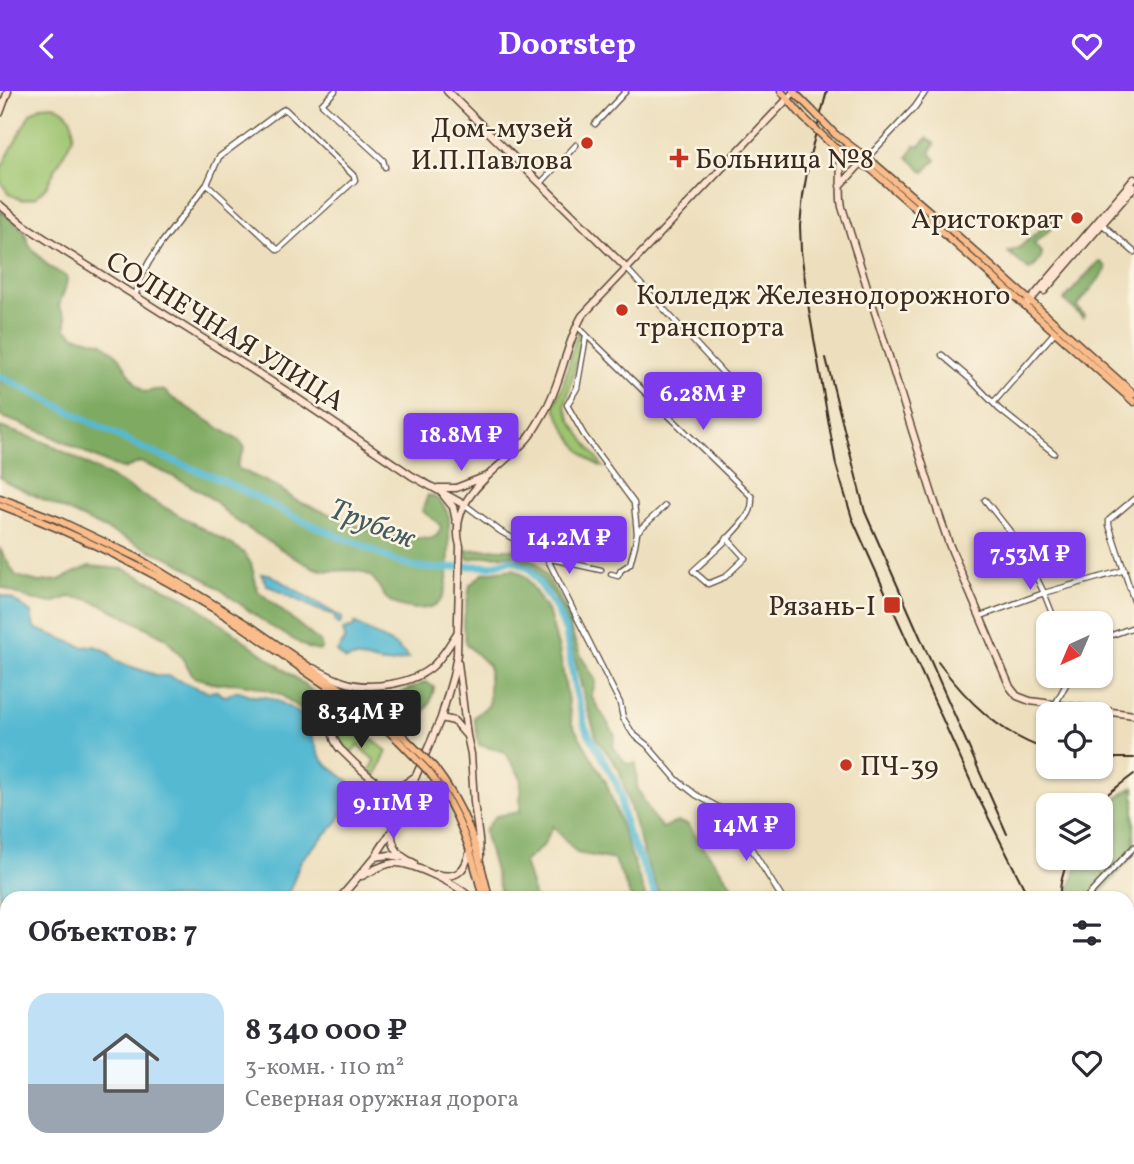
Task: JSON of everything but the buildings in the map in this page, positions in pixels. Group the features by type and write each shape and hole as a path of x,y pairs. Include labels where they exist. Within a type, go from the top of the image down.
{"main road":[{"path":"0,113 8,91"},
{"path":"447,91 627,269"},
{"path":"781,91 839,154 839,187 846,218 949,544 1012,690 1025,700 1037,702"},
{"path":"456,533 463,504 535,428 558,386 571,341 582,316 793,92 864,161"},
{"path":"831,144 852,158 876,165 951,230 1029,304 1134,394"},
{"path":"840,170 846,161 852,158"},
{"path":"839,187 864,161"},
{"path":"840,170 843,176 848,177"},
{"path":"1029,304 1134,179"},
{"path":"1029,304 1134,187"},
{"name":"СОЛНЕЧНАЯ УЛИЦА","path":"0,205 24,225 291,394 412,476 463,504"},
{"path":"1029,304 1055,332 1134,403"},
{"path":"432,487 456,488 492,473"},
{"path":"409,861 396,850 391,835 441,718 457,654 460,546 453,507 439,491"},
{"path":"0,498 58,520 138,558 234,615 310,667 401,738 449,787 476,843 487,891"},
{"path":"0,505 56,526 194,597 251,633 401,738"},
{"path":"310,667 342,682 395,683 417,676 434,665 458,631"},
{"path":"457,654 471,754 480,858"},
{"path":"1113,712 1134,715"},
{"path":"384,727 361,715 348,714 336,721 332,735 340,749 382,785 394,788 417,775"},
{"path":"441,718 454,721 467,736"},
{"path":"431,769 454,810 470,848 481,891"},
{"path":"347,891 375,857 393,829"},
{"path":"375,857 390,855 438,874 454,874 463,868 470,848"},
{"path":"358,879 383,866 403,863 462,891"}],"street":[{"path":"335,91 322,104 383,160 385,167"},
{"path":"454,98 460,91"},
{"path":"594,124 626,91"},
{"path":"864,161 915,107 926,91"},
{"path":"135,296 149,262 207,184 219,157 285,109 355,176 355,180 278,250 207,184"},
{"path":"541,183 576,145"},
{"path":"1102,224 1134,252"},
{"path":"627,269 733,384 752,413"},
{"path":"577,326 752,497 748,516 693,571 708,584 725,577 745,558 727,538"},
{"path":"993,403 1055,332"},
{"path":"586,335 576,388 568,405 584,435 634,503 637,533 630,564 621,569 618,576 611,573"},
{"path":"942,355 993,403 1054,453"},
{"path":"985,499 1025,552 1051,611"},
{"path":"1134,499 1109,520 1134,601"},
{"path":"463,504 500,531 547,558 599,570"},
{"path":"637,533 665,506"},
{"path":"547,558 633,734 647,745 677,780 718,807 738,828 778,891"},
{"path":"981,616 1044,593 1125,569"},
{"path":"1113,635 1134,627"},
{"path":"1093,891 1134,847"}],"green space":[{"path":"52,105 62,109 69,117 73,126 73,137 46,187 36,197 22,200 9,194 1,183 1,168 30,114 42,106"},
{"path":"927,138 935,144 930,153 936,160 924,172 908,157 915,145 920,146"},
{"path":"0,210 24,230 29,245 48,266 67,277 59,307 66,317 66,329 76,336 103,343 119,357 144,392 165,391 241,442 245,448 237,465 239,469 278,487 295,500 381,535 429,539 435,536 441,527 422,511 428,495 439,500 449,517 448,574 444,595 440,601 421,609 398,605 386,598 370,576 351,570 325,571 308,565 237,521 208,496 169,475 140,462 124,469 0,416"},
{"path":"1051,220 1056,222 1055,225 1034,244 1042,255 1029,270 1008,252 1020,247"},
{"path":"1101,262 1106,270 1077,307 1084,315 1083,318 1064,300 1097,263"},
{"path":"578,331 583,336 565,406 571,421 603,467 580,450 567,432 554,405 563,386"},
{"path":"0,427 44,442 70,455 236,547 245,554 251,564 258,591 320,642 322,648 319,651 308,648 267,624 209,581 170,558 8,483 0,477"},
{"path":"0,549 16,576 39,582 59,580 89,566 124,569 186,598 304,684 318,696 321,704 308,717 280,694 254,686 216,684 194,677 166,638 87,599 69,597 52,603 30,599 0,587"},
{"path":"514,549 538,564 571,620 571,631 580,654 596,681 591,696 615,735 613,746 626,764 636,763 637,787 652,816 662,828 677,822 687,824 736,891 658,891 645,859 619,769 597,739 566,621 555,597 534,569 515,555 468,559 466,550"},
{"path":"514,569 526,577 549,614 559,650 572,724 606,782 644,891 628,891 615,860 577,853 553,826 543,846 524,862 533,891 500,891 484,831 496,816 520,812 521,778 505,752 479,745 474,717 489,705 489,666 466,644 463,625 470,585 484,573"},
{"path":"426,682 434,689 430,702 420,719 417,719 398,702 401,694 408,689"},
{"path":"344,721 351,723 387,751 376,776 370,770 375,761 358,745 351,753 338,738 335,731"},
{"path":"1134,787 1134,854 1101,891 1070,891 1076,870 1113,870 1113,803"}],"water":[{"path":"261,574 269,574 342,618 340,624 336,623 334,615 267,585"},
{"path":"0,595 12,599 31,613 34,628 83,647 103,649 115,660 126,665 159,676 168,676 208,692 217,691 227,696 240,691 286,705 310,720 312,737 319,755 351,784 352,793 338,821 301,860 290,891 0,891"},
{"path":"354,623 396,646 409,658 392,663 357,658 346,660 337,652 345,638 343,630 354,627"}],"waterway":[{"name":"Трубеж","path":"0,376 144,449 226,482 303,521 395,561 416,567 440,569 490,566 510,560 530,569 556,608 566,632 575,688 585,727 616,782 628,834 654,891"}],"railway":[{"path":"827,91 810,155 800,226 809,310 836,465 852,518 975,791 1025,891"},
{"path":"826,358 865,512 1007,834"},
{"path":"938,662 986,715 1036,746"},
{"path":"1113,758 1134,758"},
{"path":"1109,793 1134,774"},
{"path":"1060,891 1064,870"}],"place":[{"name":"Дом-музей И.П.Павлова","path":"587,143"},
{"name":"Больница №8","path":"679,158"},
{"name":"Аристократ","path":"1077,218"},
{"name":"Колледж Железнодорожного транспорта","path":"622,310"},
{"name":"Рязань-I","path":"892,605"},
{"name":"ПЧ-39","path":"846,765"}]}
